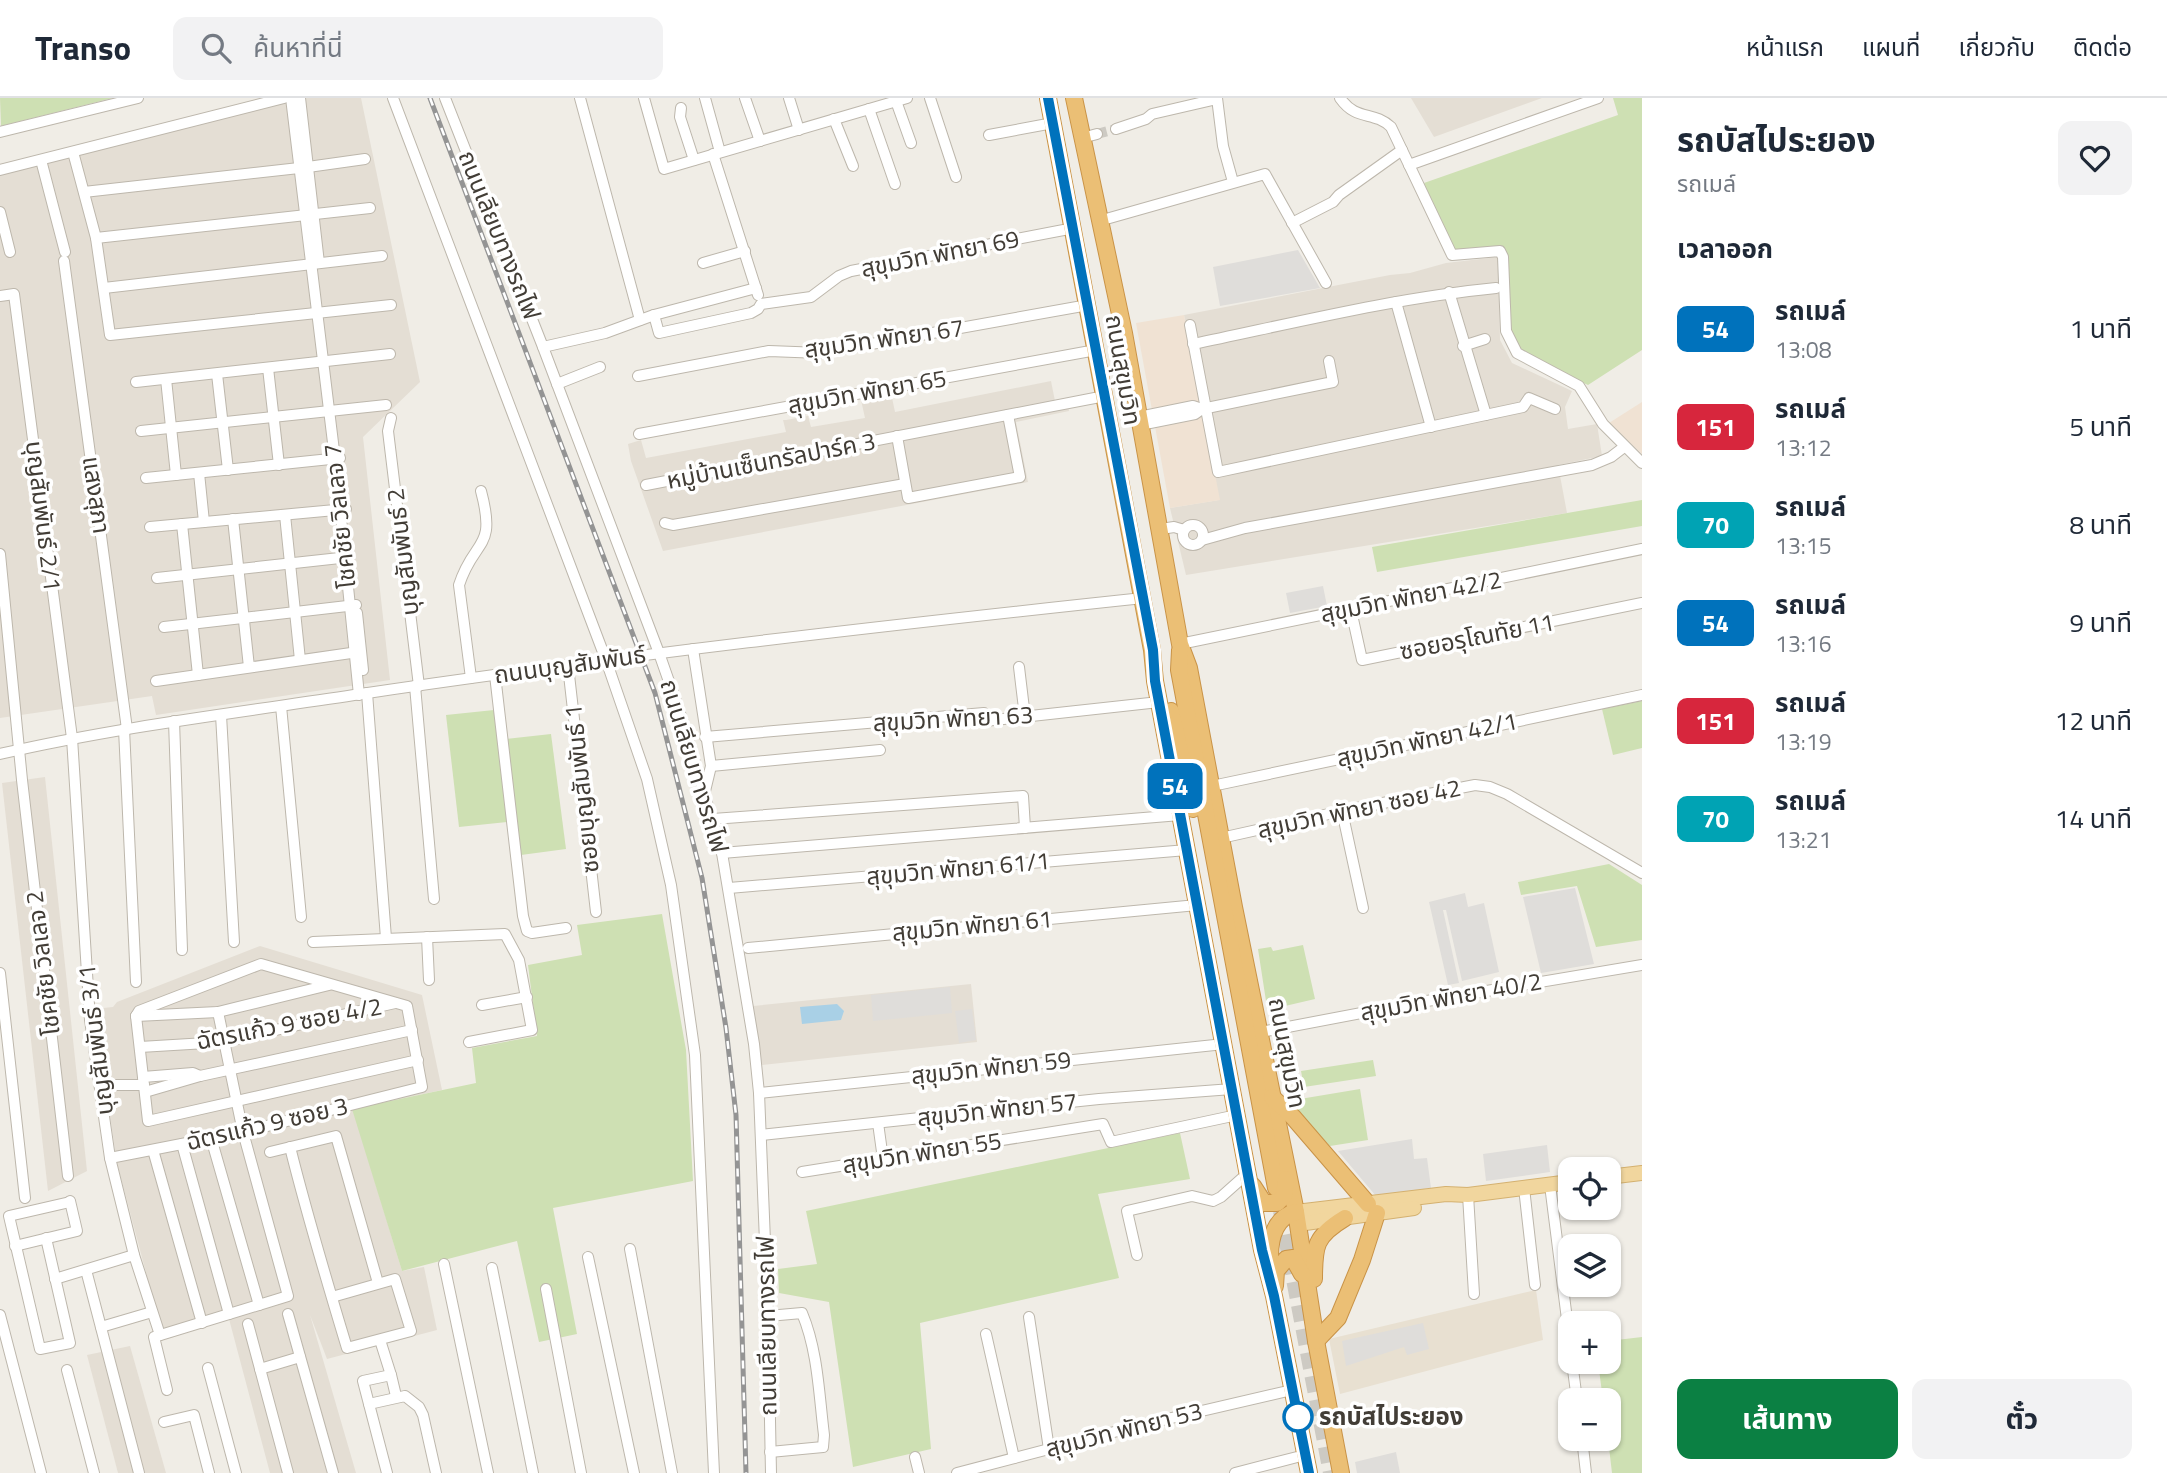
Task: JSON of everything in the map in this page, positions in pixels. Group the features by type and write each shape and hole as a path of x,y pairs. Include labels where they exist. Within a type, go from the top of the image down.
{"highway":[{"path":"1051,111 1075,102"},
{"name":"ถนนสุขุมวิท","path":"1075,102 1089,136 1099,221 1124,333 1180,644 1189,668 1297,1218 1341,1473"},
{"name":"ถนนสุขุมวิท","path":"1051,111 1153,650 1159,702 1180,816 1309,1473"},
{"name":"ถนนสุขุมวิท","path":"1153,650 1164,678 1193,807 1271,1189 1178,670 1180,644"},
{"path":"1272,1097 1293,1117 1372,1208 1362,1260 1338,1318 1315,1333"},
{"path":"1249,1176 1264,1203 1277,1203 1284,1196 1286,1170"},
{"path":"1254,1203 1278,1223 1286,1226 1297,1218"},
{"path":"1315,1333 1314,1251 1325,1233 1345,1217"},
{"path":"1272,1288 1270,1246 1278,1223"},
{"path":"1272,1288 1276,1271 1282,1261 1289,1258 1293,1258 1298,1264 1308,1287"}],"main road":[{"path":"1621,1175 1642,1172"},
{"path":"1297,1218 1446,1194 1468,1195 1558,1184"},
{"path":"1297,1218 1345,1217 1372,1208"}],"street":[{"path":"0,132 138,98"},
{"path":"0,170 285,98"},
{"path":"291,98 304,168"},
{"path":"300,98 304,168"},
{"name":"ถนนเลียบทางรถไฟ","path":"393,98 606,660 647,779 668,872 695,1055 714,1473"},
{"name":"ถนนเลียบทางรถไฟ","path":"444,98 543,347 659,653 705,792 722,853 754,1044 759,1093 771,1473"},
{"path":"580,98 640,320"},
{"path":"644,98 664,169 901,100 911,143"},
{"path":"705,98 717,153 761,304"},
{"path":"746,98 760,141"},
{"path":"789,98 799,130"},
{"path":"930,98 956,177"},
{"path":"1116,129 1146,119 1152,114 1217,98 1223,146 1233,183"},
{"path":"1409,165 1598,98"},
{"path":"1343,99 1351,111 1377,118 1387,124 1452,256 1500,251 1503,257 1506,331 1517,353 1525,360 1579,386 1603,424 1642,463"},
{"path":"681,108 680,117 694,160"},
{"path":"869,109 895,184"},
{"path":"989,135 1051,111"},
{"path":"834,119 853,166"},
{"path":"1292,223 1333,202 1402,150"},
{"path":"73,152 96,238 110,335 391,305"},
{"path":"83,192 365,159"},
{"name":"แสงสุภา","path":"41,160 64,256 125,729 135,982"},
{"name":"โชคชัย วิลเลจ 7","path":"304,168 338,459 357,652 364,694 386,938"},
{"path":"1099,221 1265,174 1326,283"},
{"path":"96,238 370,208"},
{"path":"0,212 10,252"},
{"name":"สุขุมวิท พัทยา 69","path":"654,316 659,333 751,313 761,304 811,297 838,276 850,271 1074,229"},
{"path":"703,262 745,251"},
{"path":"104,288 382,256"},
{"path":"543,347 605,333 640,320 756,288"},
{"path":"1193,344 1449,292 1496,288"},
{"path":"1449,292 1486,415"},
{"name":"บุญสัมพันธ์ 2/1","path":"0,296 14,294 72,738"},
{"path":"1396,302 1431,427"},
{"name":"สุขุมวิท พัทยา 67","path":"638,376 769,351 821,353 1088,305"},
{"path":"1190,325 1218,472 1523,407 1529,398 1555,410"},
{"path":"1464,345 1485,339"},
{"name":"สุขุมวิท พัทยา 65","path":"639,434 1096,350"},
{"path":"136,382 390,355"},
{"path":"1139,421 1194,406 1204,408 1333,382 1329,361"},
{"path":"557,384 600,368"},
{"path":"268,369 279,465"},
{"path":"217,374 228,470"},
{"path":"166,379 176,475"},
{"name":"หมู่บ้านเซ็นทรัลปาร์ค 3","path":"646,485 1105,397"},
{"path":"141,431 386,405"},
{"path":"905,484 908,498 1020,477 1008,415"},
{"name":"บุญสัมพันธ์ 2","path":"391,418 388,431 417,686 434,899"},
{"name":"หมู่บ้านเซ็นทรัลปาร์ค 3","path":"664,523 673,526 905,484 897,436"},
{"path":"1202,535 1196,545 1189,545 1184,540 1184,530 1195,525 1202,535 1218,537 1245,528 1592,465 1611,457 1624,447"},
{"path":"146,478 338,459"},
{"path":"199,472 204,522"},
{"path":"471,678 459,585 463,574 482,547 487,533 488,516 481,491"},
{"path":"150,527 343,510"},
{"path":"285,515 300,660"},
{"path":"233,519 249,667"},
{"path":"182,524 198,675"},
{"path":"1161,529 1174,527 1184,530"},
{"name":"สุขุมวิท พัทยา 42/2","path":"1180,644 1642,549"},
{"name":"โชคชัย วิลเลจ 2","path":"0,554 18,750 68,1176"},
{"path":"157,578 348,557"},
{"name":"ถนนบุญสัมพันธ์","path":"0,754 72,738 174,721 471,678 659,653 1143,598"},
{"name":"ซอยอรุโณทัย 11","path":"1351,610 1362,660 1642,603"},
{"path":"164,627 353,605"},
{"path":"693,649 711,766 705,792"},
{"path":"156,681 357,652"},
{"name":"ซอยบุญสัมพันธ์ 1","path":"568,666 596,912"},
{"path":"1019,667 1025,717"},
{"path":"495,675 527,931 532,933 566,928"},
{"name":"สุขุมวิท พัทยา 42/1","path":"1212,786 1642,695"},
{"name":"สุขุมวิท พัทยา 63","path":"705,737 984,713 985,721 1159,702"},
{"path":"281,706 301,917"},
{"path":"221,715 234,943"},
{"path":"174,721 182,950"},
{"name":"บุญสัมพันธ์ 3/1","path":"72,738 90,1020 110,1158 134,1255 152,1312 167,1390"},
{"path":"711,766 880,750"},
{"name":"สุขุมวิท พัทยา ซอย 42","path":"1221,838 1475,785 1490,787 1528,806 1642,873"},
{"path":"713,819 1023,796 1025,828"},
{"path":"1342,811 1363,908"},
{"path":"722,853 1180,816"},
{"name":"สุขุมวิท พัทยา 61/1","path":"729,888 1187,850"},
{"name":"สุขุมวิท พัทยา 61","path":"748,948 1198,905"},
{"path":"313,942 505,934 519,960 533,1030 469,1042"},
{"path":"427,937 429,980"},
{"path":"261,964 331,985 402,1004 412,1030 418,1060 148,1121 136,1016 139,1011 261,964"},
{"name":"สุขุมวิท พัทยา 40/2","path":"1261,1032 1642,965"},
{"path":"0,973 25,1198"},
{"path":"136,1016 218,1012 331,985"},
{"path":"482,1005 527,997"},
{"name":"ฉัตรแก้ว 9 ซอย 4/2","path":"139,1046 223,1042 402,1004"},
{"path":"157,1336 288,1296 243,1132 218,1012"},
{"path":"100,1085 144,1085 193,1073 200,1076 230,1071 412,1030"},
{"name":"สุขุมวิท พัทยา 59","path":"759,1093 1224,1044"},
{"name":"ฉัตรแก้ว 9 ซอย 3","path":"110,1158 243,1132 422,1087 418,1060"},
{"name":"สุขุมวิท พัทยา 57","path":"761,1135 1099,1099 1232,1089"},
{"name":"สุขุมวิท พัทยา 55","path":"802,1172 1103,1124 1111,1142 1237,1115"},
{"path":"877,1123 883,1159"},
{"path":"270,1152 336,1136 378,1283"},
{"path":"211,1138 260,1305"},
{"path":"182,1144 229,1314"},
{"path":"290,1147 332,1297 348,1348 411,1331 395,1279 332,1297"},
{"path":"153,1150 202,1323"},
{"path":"1137,1255 1127,1211 1192,1196 1213,1201 1249,1176"},
{"path":"1550,1185 1566,1311"},
{"path":"1524,1188 1535,1285"},
{"path":"1468,1195 1474,1294"},
{"path":"15,1246 46,1238 77,1231 70,1201 9,1216 15,1246 40,1349 71,1343 46,1238"},
{"path":"629,1249 673,1473"},
{"path":"55,1279 134,1255"},
{"path":"588,1257 634,1473"},
{"path":"444,1264 488,1473"},
{"path":"492,1268 533,1473"},
{"path":"86,1270 139,1473"},
{"path":"546,1289 581,1473"},
{"path":"101,1327 152,1312"},
{"path":"768,1316 802,1313 813,1349 824,1436 823,1447 770,1452"},
{"path":"288,1314 333,1473"},
{"path":"0,1315 41,1473"},
{"path":"1029,1317 1049,1449"},
{"path":"248,1324 288,1473"},
{"path":"986,1334 1014,1458"},
{"path":"380,1340 396,1396"},
{"path":"260,1369 300,1357"},
{"path":"208,1368 236,1473"},
{"path":"67,1370 94,1473"},
{"path":"387,1473 363,1381 391,1375"},
{"name":"สุขุมวิท พัทยา 53","path":"957,1473 1292,1390"},
{"path":"369,1404 405,1396 419,1407 436,1473"},
{"path":"164,1422 194,1415 209,1473"},
{"path":"1583,1451 1586,1473"},
{"path":"1235,1473 1305,1455"},
{"path":"915,1457 919,1473"}],"shaded area":[{"path":"271,98 361,98 420,382 363,437 390,680 156,715 152,696 0,718 0,166"},
{"path":"1411,98 1542,98 1434,137"},
{"path":"1298,250 1320,288 1220,306 1213,267"},
{"path":"1498,257 1500,340 1512,363 1572,391 1565,407 1568,429 1597,424 1602,456 1558,465 1567,513 1186,575 1170,508 1219,500 1184,315 1410,273 1446,263"},
{"path":"1184,315 1220,500 1170,508 1136,323"},
{"path":"1051,381 1055,401 1067,399 1069,411 1016,422 1028,482 663,551 631,461 628,444 641,440 646,458 786,432 783,420 808,416 811,427 865,418 861,400 891,393 895,412"},
{"path":"1642,402 1642,454 1609,423"},
{"path":"1323,586 1327,606 1290,613 1286,593"},
{"path":"45,777 87,1171 48,1191 2,783"},
{"path":"1575,888 1594,964 1541,973 1523,897"},
{"path":"1465,893 1468,907 1484,903 1499,972 1462,981 1446,910 1443,910 1459,983 1448,985 1429,902"},
{"path":"260,946 422,995 442,1090 353,1109 402,1271 424,1267 437,1330 327,1359 310,1315 356,1473 270,1473 229,1319 163,1337 117,1163 94,1009 113,1007 117,1002"},
{"path":"971,984 977,1042 761,1065 753,1006"},
{"path":"950,987 952,1013 873,1021 871,995"},
{"path":"972,1009 976,1040 959,1043 955,1011"},
{"path":"1412,1139 1414,1159 1427,1158 1431,1188 1376,1196 1338,1151"},
{"path":"1547,1145 1550,1172 1486,1181 1483,1154"},
{"path":"1536,1290 1543,1340 1340,1394 1329,1339"},
{"path":"1423,1323 1429,1349 1407,1355 1404,1347 1346,1366 1342,1341"},
{"path":"130,1346 166,1473 118,1473 87,1355"},
{"path":"1396,1452 1400,1473 1357,1473 1355,1462"}],"green space":[{"path":"0,98 113,98 1,126"},
{"path":"1613,98 1642,98 1642,350 1588,385 1525,356 1510,338 1508,257 1454,252 1424,183 1618,115"},
{"path":"1642,500 1642,526 1377,572 1372,547"},
{"path":"1642,701 1642,748 1613,755 1602,709"},
{"path":"494,710 507,822 459,827 446,715"},
{"path":"551,734 566,849 521,855 506,739"},
{"path":"1609,864 1642,885 1642,940 1596,947 1577,886 1521,895 1518,882"},
{"path":"662,914 686,1050 693,1181 553,1208 577,1334 539,1342 517,1241 402,1271 352,1109 476,1083 472,1048 537,1036 528,965 582,955 577,925"},
{"path":"1303,945 1315,999 1285,1006 1285,1011 1268,1014 1258,949 1271,947 1273,951"},
{"path":"1373,1060 1376,1076 1304,1087 1301,1071"},
{"path":"1360,1089 1368,1140 1330,1146 1288,1101"},
{"path":"1180,1133 1190,1179 1098,1194 1119,1278 920,1323 931,1449 853,1467 829,1302 779,1293 778,1269 817,1264 806,1211"},
{"path":"1642,1337 1642,1473 1612,1473 1609,1451 1621,1451 1621,1388 1601,1388 1600,1374 1621,1374 1621,1339"}],"water":[{"path":"837,1004 844,1011 841,1020 802,1024 800,1007"}],"tunnel":[{"path":"1097,134 1116,129"},
{"path":"1281,1211 1331,1473"}],"railway":[{"path":"430,98 655,693 702,878 726,1028 736,1115 746,1473"}],"bus line":[{"name":"54","path":"1048,98 1153,650 1155,681 1262,1250 1274,1296 1309,1473"}],"place":[{"name":"รถบัสไประยอง","path":"1298,1417"}]}
